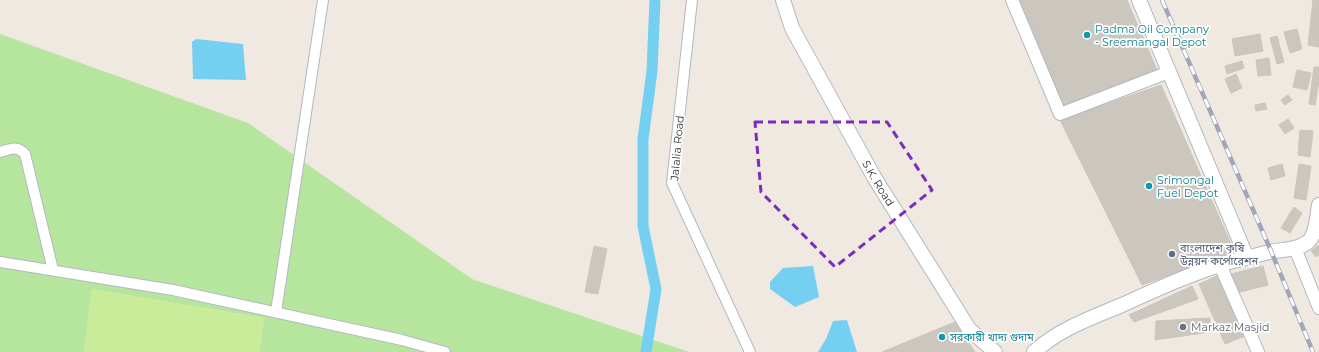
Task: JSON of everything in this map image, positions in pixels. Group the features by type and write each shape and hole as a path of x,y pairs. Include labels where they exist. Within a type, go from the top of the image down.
{"main road":[{"name":"S.K. Road","path":"783,0 792,28 874,177 969,329 995,352"},
{"path":"1139,0 1247,258"},
{"path":"1034,352 1044,342 1067,329 1180,279 1220,265 1271,252 1295,248 1309,241 1317,234 1319,205"}],"street":[{"path":"276,312 323,0"},
{"name":"Jalalia Road","path":"692,0 672,182 750,352"},
{"path":"1012,0 1060,114 1169,72"},
{"path":"0,152 18,148 25,154 53,270"},
{"path":"1295,248 1319,308"},
{"path":"0,262 173,290 402,340 445,352"},
{"path":"1220,265 1258,352"}],"highlighted area":[{"path":"755,122 887,122 932,190 835,267 761,192"}],"green space":[{"path":"0,34 248,123 472,279 689,352 259,352 264,318 92,289 84,352 0,352"},
{"path":"92,289 264,318 259,352 84,352"}],"water":[{"path":"196,39 243,44 246,80 193,79 192,42"},
{"path":"813,266 819,297 795,307 770,289 770,282 783,268"},
{"path":"847,320 857,352 818,352 826,339 833,321"}],"building":[{"name":"Padma Oil Company - Sreemangal Depot","path":"1016,0 1127,0 1157,70 1062,106"},
{"path":"1313,0 1319,0 1319,47 1308,45"},
{"path":"1297,29 1302,49 1290,53 1284,32"},
{"path":"1260,34 1263,51 1235,56 1232,39"},
{"path":"1277,36 1284,62 1277,64 1270,38"},
{"path":"1269,58 1271,75 1258,76 1256,60"},
{"path":"1242,61 1244,68 1227,74 1225,66"},
{"path":"1314,67 1319,67 1319,81 1315,105 1309,104"},
{"path":"1297,70 1311,73 1307,90 1293,87"},
{"path":"1236,74 1242,88 1231,93 1225,79"},
{"name":"Srimongal Fuel Depot","path":"1161,85 1234,251 1142,285 1060,120"},
{"path":"1288,95 1292,100 1285,105 1281,100"},
{"path":"1265,103 1267,109 1256,111 1255,105"},
{"path":"1288,119 1294,128 1285,134 1279,125"},
{"path":"1300,130 1313,131 1310,157 1298,155"},
{"path":"1282,164 1285,176 1271,180 1268,168"},
{"path":"1299,164 1311,166 1306,200 1294,198"},
{"path":"1294,207 1302,213 1290,233 1281,228"},
{"path":"1319,245 1319,255 1316,257 1311,251"},
{"path":"594,246 607,249 598,294 585,292"},
{"path":"1263,266 1268,285 1236,293 1231,274"},
{"path":"1219,275 1245,336 1225,344 1199,284"},
{"path":"1192,286 1198,299 1134,322 1129,315"},
{"name":"Markaz Masjid","path":"1210,318 1210,332 1155,340 1156,321"},
{"name":"সরকারী খাদ্য গুদাম","path":"955,322 975,352 882,352"}],"waterway":[{"path":"646,352 656,289 643,226 643,139 652,71 655,0"}],"railway":[{"path":"1162,0 1271,251 1313,352"}],"place":[{"name":"Padma Oil Company - Sreemangal Depot","path":"1087,35"},
{"name":"Srimongal Fuel Depot","path":"1149,186"},
{"name":"বাংলাদেশ কৃষি উন্নয়ন কর্পোরেশন","path":"1172,254"},
{"name":"Markaz Masjid","path":"1183,327"},
{"name":"সরকারী খাদ্য গুদাম","path":"942,337"}]}
